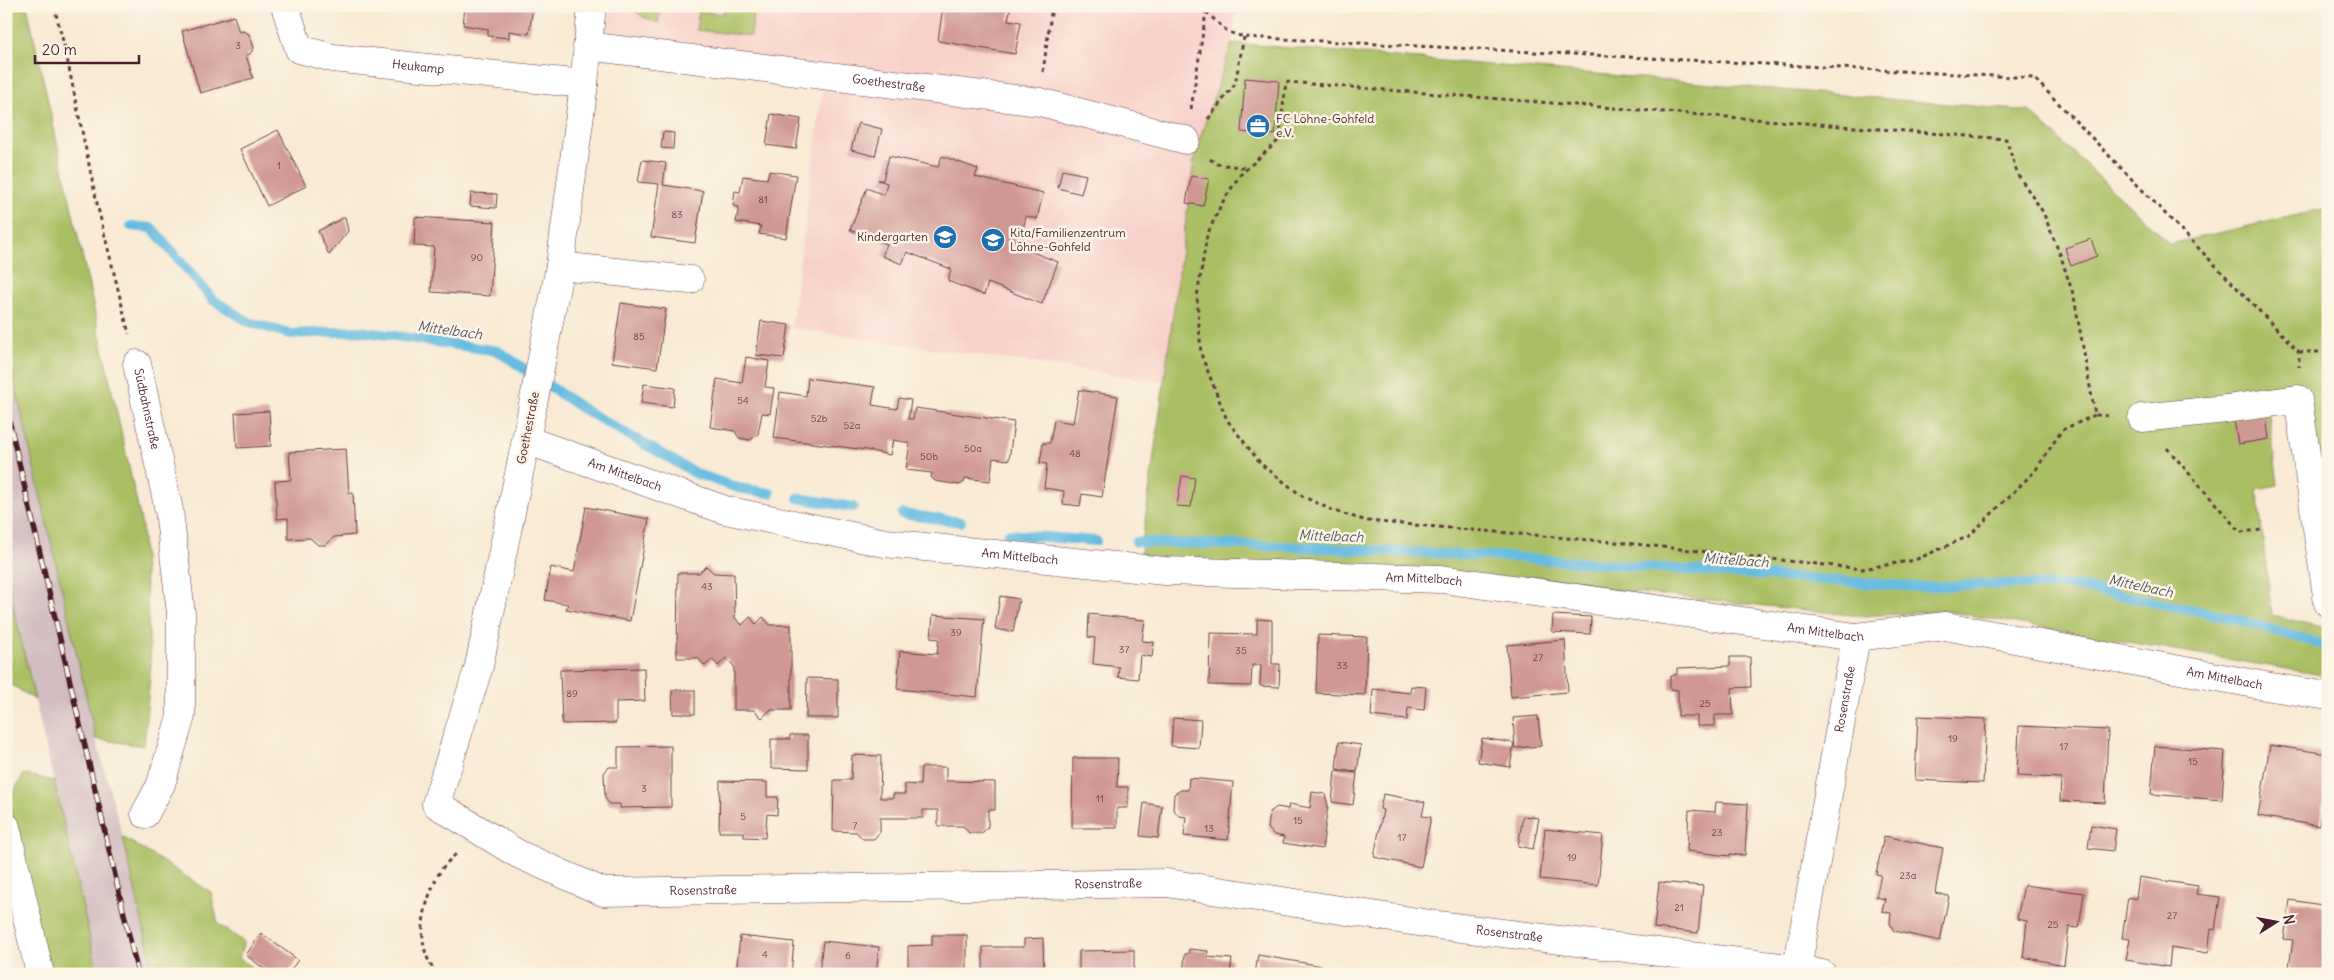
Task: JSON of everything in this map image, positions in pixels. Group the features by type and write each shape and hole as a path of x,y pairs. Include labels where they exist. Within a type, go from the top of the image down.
{"street":[{"name":"Heukamp","path":"285,6 298,49 333,58 584,84"},
{"name":"Goethestraße","path":"436,804 479,666 526,440 560,266 584,84 592,6"},
{"name":"Goethestraße","path":"587,46 1040,102 1186,140"},
{"path":"560,266 690,280"},
{"name":"Südbahnstraße","path":"137,364 169,510 181,614 181,716 162,784 145,814"},
{"path":"2142,418 2226,410 2298,399 2321,513 2328,603"},
{"name":"Am Mittelbach","path":"526,440 725,510 885,544 1165,571 1440,580 1856,637 1945,626 2271,688 2328,696"},
{"name":"Rosenstraße","path":"436,804 518,854 603,892 1167,883 1437,925 1809,971 1856,637"},
{"path":"6,827 40,974"}],"path":[{"name":"Südbahnstraße","path":"54,6 98,208 137,364"},
{"path":"1040,102 1052,6"},
{"path":"1186,140 1207,6"},
{"path":"1206,12 1228,32 1244,37 2034,78 2299,352 2298,399"},
{"path":"1186,140 1215,113 1235,84 1244,37"},
{"path":"2095,415 2074,297 2043,212 2018,175 2006,139 1286,82 1279,140 1240,175 1222,203 1207,236 1197,297 1200,354 1227,420 1261,464 1302,496 1334,511 1367,521 1626,543 1862,569 1915,560 1969,536 2035,471 2062,430 2095,415 2142,418 2240,532 2262,530"},
{"path":"2299,352 2328,352"},
{"path":"437,974 425,951 422,930 426,903 442,868 458,852 478,850 490,858 498,842"}],"shaded area":[{"name":"Kita/Familienzentrum Löhne-Gohfeld","path":"611,6 1237,6 1232,43 1226,65 1195,153 1164,382 791,328 823,86 607,40"},
{"path":"6,345 96,739 123,837 154,974 98,974 6,575"}],"green space":[{"path":"6,6 27,6 142,526 151,665 144,746 96,739 6,345"},
{"path":"628,6 661,6 658,23 643,17"},
{"path":"724,6 754,6 751,36 696,30 699,11 723,14"},
{"path":"1232,43 2029,111 2170,244 2328,208 2328,477 2314,479 2303,402 2268,407 2278,485 2257,489 2272,615 2328,629 2328,676 1946,611 1862,616 1442,572 1139,566 1195,153"},
{"path":"6,575 35,700 6,681"},
{"path":"24,774 54,781 98,974 47,974 9,799"},
{"path":"123,837 211,892 218,924 244,942 239,958 260,974 154,974"}],"building":[{"path":"465,6 533,6 529,34 509,31 509,38 488,36 488,29 463,25"},
{"path":"943,6 1011,6 1008,20 1021,22 1015,54 938,41"},
{"path":"234,16 239,32 243,31 249,34 254,48 250,54 246,55 253,78 200,93 182,31"},
{"path":"1245,78 1279,81 1275,135 1241,132"},
{"path":"771,114 801,119 796,149 766,145"},
{"path":"858,123 882,129 875,156 851,150"},
{"path":"278,130 306,186 267,206 240,149"},
{"path":"663,132 674,133 673,149 661,148"},
{"name":"Kindergarten","path":"889,156 938,167 942,156 978,169 975,177 1043,193 1037,219 1026,216 1019,247 1058,262 1042,304 988,283 984,295 948,281 951,269 907,252 902,264 882,256 887,244 850,230 867,188 884,195 887,183 878,180 883,180"},
{"path":"642,160 666,163 663,185 703,191 695,243 651,237 659,184 638,182"},
{"path":"1062,170 1086,175 1081,194 1058,188"},
{"path":"769,171 796,175 786,238 759,234 761,226 736,222 739,207 733,206 735,191 740,192 743,176 767,179"},
{"path":"1191,176 1209,179 1203,206 1186,203"},
{"path":"471,193 497,194 496,208 470,206"},
{"path":"345,217 348,231 329,255 318,231"},
{"path":"415,217 495,222 490,296 431,292 434,247 414,246"},
{"path":"2091,239 2097,256 2071,266 2065,248"},
{"path":"621,303 666,309 657,368 612,362"},
{"path":"761,321 789,325 784,358 756,355"},
{"path":"746,357 769,361 765,387 774,388 770,414 762,413 758,434 750,440 739,438 735,431 710,427 717,379 742,383"},
{"path":"808,378 875,387 872,405 897,409 899,398 911,400 908,419 913,419 915,408 1014,422 1009,460 993,458 990,481 965,478 964,482 960,485 935,481 931,477 932,473 906,470 910,443 893,440 890,455 774,438 780,392 806,396"},
{"path":"644,384 675,388 673,407 641,403"},
{"path":"1079,390 1118,396 1102,497 1082,494 1080,506 1063,504 1064,491 1044,488 1047,464 1040,463 1043,443 1050,443 1054,420 1073,423"},
{"path":"269,411 271,446 237,448 235,413"},
{"path":"2266,415 2269,439 2238,444 2234,420"},
{"path":"346,449 349,493 353,493 355,535 334,537 326,545 318,545 310,538 288,539 288,518 277,519 275,481 291,480 289,452"},
{"path":"1182,476 1195,478 1191,507 1177,506"},
{"path":"586,507 649,519 630,621 566,609 568,604 545,600 551,567 574,572"},
{"path":"706,566 714,573 734,574 735,618 742,625 750,617 756,624 763,617 770,625 791,625 791,710 770,710 762,718 754,710 734,710 734,666 726,658 718,666 712,659 705,666 698,658 677,658 678,573 699,573"},
{"path":"1000,596 1019,599 1013,632 995,629"},
{"path":"1089,614 1145,620 1142,641 1154,642 1152,657 1140,655 1138,679 1118,677 1119,667 1093,664 1095,638 1088,637"},
{"path":"933,615 984,619 977,697 897,689 900,651 937,654 939,639 931,638"},
{"path":"1553,615 1591,617 1590,634 1552,632"},
{"path":"1257,619 1272,620 1272,664 1280,664 1279,687 1260,686 1261,665 1252,665 1251,686 1209,685 1210,633 1257,634"},
{"path":"1318,635 1367,637 1365,695 1316,693"},
{"path":"1565,640 1568,692 1511,697 1507,645"},
{"path":"1730,657 1750,657 1751,687 1732,688 1733,715 1715,715 1715,726 1697,726 1697,716 1678,716 1678,690 1670,689 1670,677 1677,674 1677,668 1730,666"},
{"path":"644,668 645,701 616,702 616,723 562,724 560,670"},
{"path":"807,678 838,679 838,718 806,718"},
{"path":"1411,686 1426,687 1424,710 1408,708 1407,720 1371,716 1373,689 1410,693"},
{"path":"672,690 695,690 695,714 673,714"},
{"path":"1538,716 1541,746 1515,748 1513,718"},
{"path":"1918,716 1986,719 1983,783 1915,780"},
{"path":"1173,718 1201,720 1199,748 1171,746"},
{"path":"2019,726 2108,730 2105,803 2060,801 2061,778 2017,776"},
{"path":"790,735 808,735 808,769 771,768 771,739 790,739"},
{"path":"1482,738 1514,743 1510,767 1478,762"},
{"path":"1339,742 1361,745 1357,772 1336,769"},
{"path":"2270,745 2328,754 2328,802 2323,801 2319,826 2258,816"},
{"path":"671,746 671,807 620,808 620,804 609,804 605,798 604,773 609,767 618,767 618,747"},
{"path":"2155,746 2225,751 2222,800 2151,794"},
{"path":"852,755 881,756 880,798 893,798 893,794 905,794 905,784 920,785 921,767 946,767 946,781 995,782 995,810 988,810 988,827 982,833 969,833 963,826 938,826 938,810 923,810 923,818 880,818 880,832 874,839 863,839 856,832 833,831 834,780 851,780"},
{"path":"1073,758 1118,758 1117,787 1128,787 1128,808 1117,808 1117,828 1072,828"},
{"path":"1335,771 1357,773 1353,805 1332,802"},
{"path":"1189,778 1233,782 1228,840 1184,836 1186,817 1179,816 1173,809 1174,794 1181,790 1188,790"},
{"path":"720,781 767,782 767,797 778,797 777,815 767,814 765,838 744,837 744,832 719,832"},
{"path":"1312,792 1325,794 1328,806 1322,849 1283,843 1284,837 1274,835 1268,828 1270,812 1277,807 1288,809 1289,804 1310,808"},
{"path":"1383,794 1425,802 1422,816 1431,817 1421,867 1374,857 1383,810 1380,809"},
{"path":"1716,802 1748,804 1745,855 1730,854 1730,856 1687,851 1689,810 1715,812"},
{"path":"1144,803 1162,806 1158,838 1140,836"},
{"path":"1523,816 1539,818 1533,849 1518,846"},
{"path":"2091,825 2116,829 2113,851 2088,848"},
{"path":"1545,829 1603,835 1598,885 1540,879"},
{"path":"1884,836 1943,848 1935,893 1949,896 1940,941 1894,931 1890,923 1891,913 1882,911 1885,899 1876,897 1881,875 1876,874"},
{"path":"2139,877 2198,886 2196,894 2220,897 2215,930 2211,929 2208,953 2171,947 2169,967 2126,960 2130,939 2122,938 2128,897 2136,899"},
{"path":"1659,882 1703,886 1698,933 1654,928"},
{"path":"2024,885 2084,893 2079,928 2069,927 2064,965 2023,957 2027,921 2017,919"},
{"path":"2290,900 2328,906 2328,974 2288,974 2293,940 2284,939"},
{"path":"261,933 298,960 288,974 271,974 246,955"},
{"path":"932,935 967,935 967,970 952,970 952,974 908,974 908,946 932,945"},
{"path":"740,936 794,942 791,974 736,974"},
{"path":"1043,938 1044,974 983,974 983,947 1024,947 1024,939"},
{"path":"823,941 879,947 876,974 819,974"},
{"path":"1189,949 1208,951 1208,957 1232,959 1230,974 1183,974 1185,954 1188,954"},
{"path":"1134,950 1134,974 1079,974 1079,951"},
{"path":"1258,955 1322,966 1321,974 1255,974"}],"waterway":[{"name":"Mittelbach","path":"131,226 152,228 213,300 249,322 290,334 360,331 498,351 583,409 697,474 738,488 770,493"},
{"name":"Mittelbach","path":"798,498 853,507"},
{"name":"Mittelbach","path":"902,514 961,522"},
{"name":"Mittelbach","path":"1008,534 1096,541"},
{"name":"Mittelbach","path":"1136,542 1282,546 1509,557 1919,587 1994,584 2075,586 2228,617 2328,646"}],"railway":[{"path":"6,407 138,974"}],"place":[{"name":"FC Löhne-Gohfeld e.V.","path":"1258,126"},
{"name":"Kindergarten","path":"945,237"},
{"name":"Kita/Familienzentrum Löhne-Gohfeld","path":"993,240"}]}
